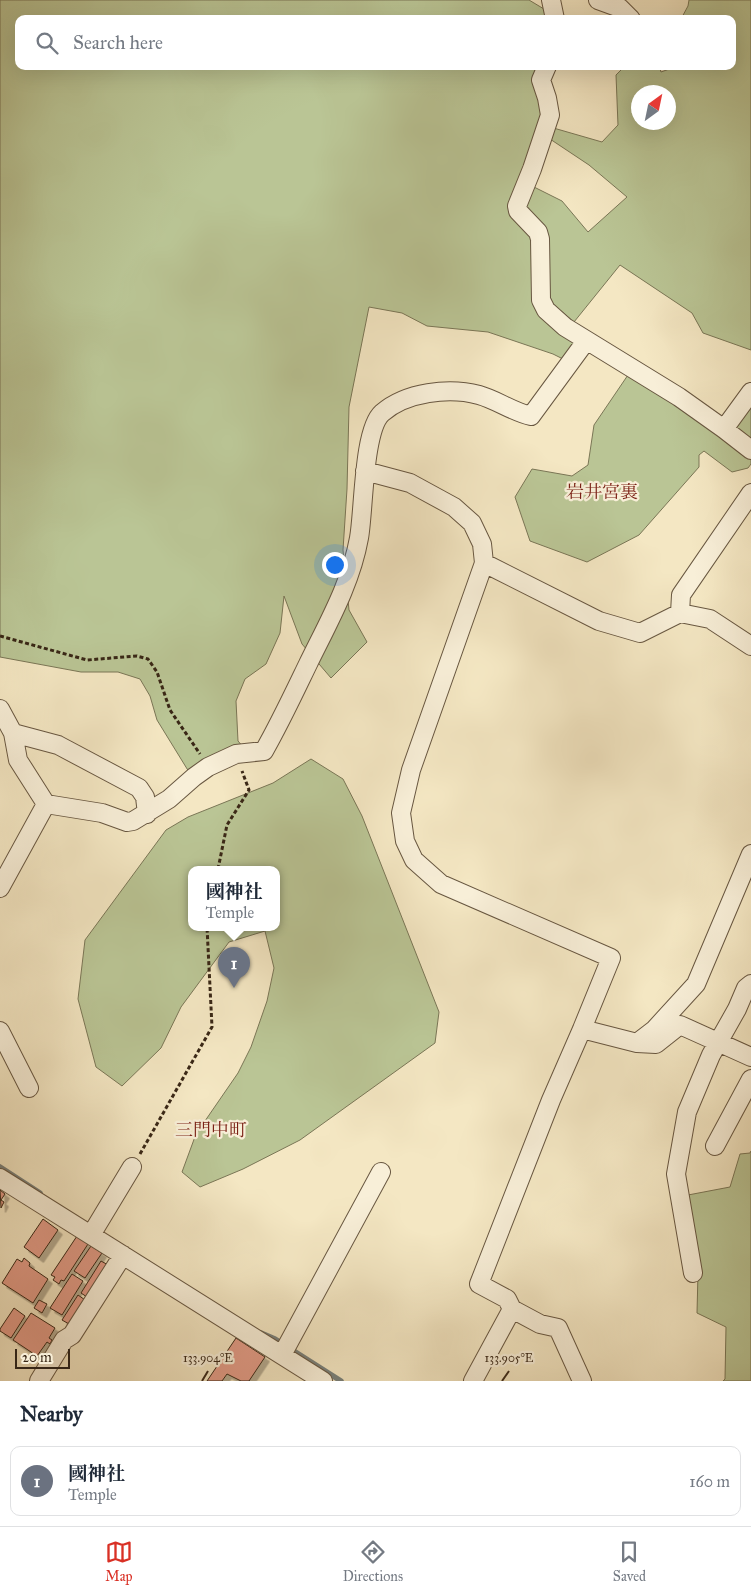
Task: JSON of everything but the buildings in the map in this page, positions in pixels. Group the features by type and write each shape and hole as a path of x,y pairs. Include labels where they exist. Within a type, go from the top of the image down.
{"street":[{"path":"551,0 554,15"},
{"path":"598,0 620,8 627,15"},
{"path":"545,70 541,80 550,115 517,206 518,210 538,232 540,239 541,300 546,310 565,327 679,397 751,450"},
{"path":"0,709 12,733 18,760 46,804 102,813 127,822 134,821 147,814 169,799 208,767 236,754 264,752 338,604 354,564 365,471 373,426 381,414 400,402 426,393 454,390 479,395 531,416 586,341"},
{"path":"724,429 751,392"},
{"path":"365,471 410,483 454,507 472,523 482,544 484,563 410,770 401,813 405,841 414,860 441,884 610,958 582,1029 550,1100 480,1284 507,1299 512,1309 540,1324 558,1328 582,1381"},
{"path":"680,613 681,595 751,493"},
{"path":"484,563 599,621 640,633 680,613 710,619 751,646"},
{"path":"12,733 58,746 139,788 145,797 147,814"},
{"path":"0,888 46,804"},
{"path":"637,1043 654,1030 696,984 751,854"},
{"path":"693,1273 676,1174 687,1112 711,1055 746,988 751,984"},
{"path":"582,1029 637,1043 656,1044 680,1025 751,1057"},
{"path":"0,1031 29,1088"},
{"path":"715,1146 751,1078"},
{"path":"94,1230 132,1167"},
{"path":"285,1349 381,1172"},
{"path":"0,1178 94,1230 123,1255 285,1349 324,1381"},
{"path":"39,1381 64,1340 72,1335 123,1255"},
{"path":"473,1381 512,1309"}],"path":[{"path":"0,636 87,660 137,656 148,659 157,672 170,710 208,767"},
{"path":"219,866 226,825 249,790 236,754"},
{"path":"132,1167 212,1027 207,931"}],"green space":[{"path":"0,0 529,0 544,9 546,15 15,15 15,70 543,70 544,107 512,209 535,237 537,303 578,341 565,360 553,354 488,332 427,326 402,313 369,307 349,407 343,550 349,610 367,642 331,678 302,644 284,596 280,633 266,664 245,679 236,701 238,741 245,749 189,772 157,720 150,696 140,679 118,672 81,672 0,657"},
{"path":"689,0 751,0 751,350 703,333 692,313 620,265 574,322 548,300 544,238 522,210 530,185 562,201 588,232 627,197 589,165 547,137 550,127 602,142 618,125 616,75 621,70 660,70 661,72 666,70 736,70 736,15 683,15"},
{"path":"630,372 718,430 751,384 751,464 748,468 732,472 704,451 699,455 699,467 639,535 587,562 530,541 515,497 532,469 572,476 588,465 594,425"},
{"path":"311,759 343,779 362,816 439,1012 435,1043 300,1140 243,1169 200,1187 182,1172 196,1134 238,1073 251,1047 267,1001 274,968 265,931 229,942 181,1007 161,1048 122,1086 96,1067 78,999 85,940 166,830 188,817 273,783"},
{"path":"751,1151 751,1381 723,1381 725,1379 726,1327 697,1313 698,1273 688,1195 730,1187 740,1154 750,1153"}],"waterway":[{"path":"0,1167 40,1193"},
{"path":"261,1333 275,1339 341,1381"}],"place":[{"name":"國神社","path":"234,988"}],"district":[{"name":"岩井宮裏","path":"602,492"},
{"name":"三門中町","path":"211,1130"}]}
